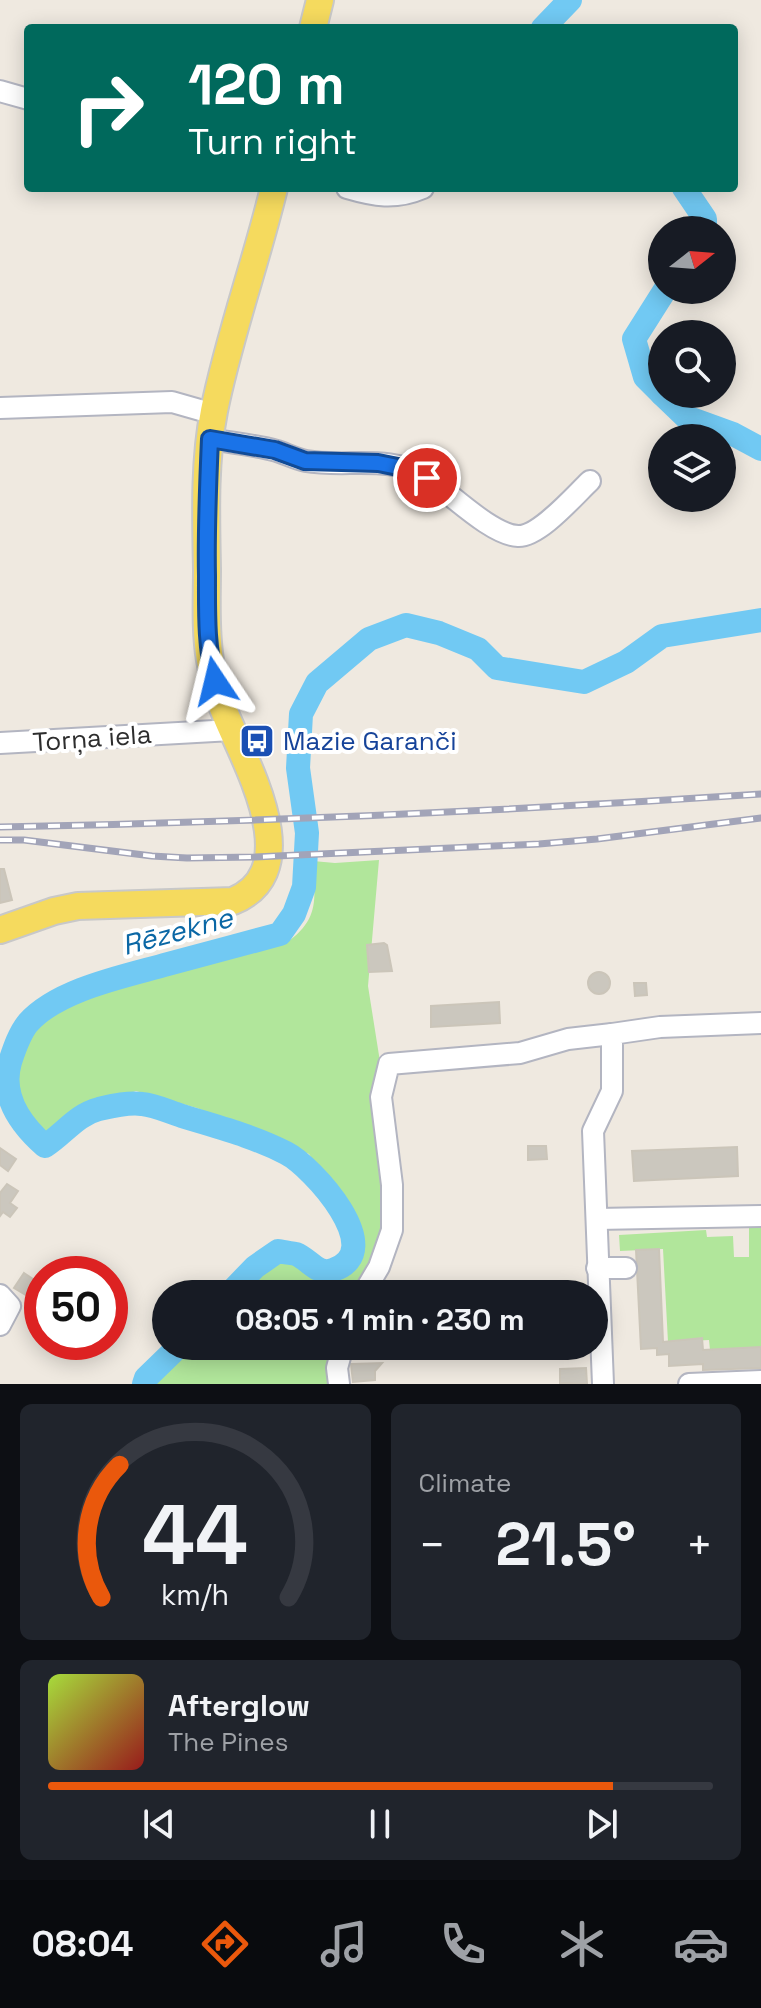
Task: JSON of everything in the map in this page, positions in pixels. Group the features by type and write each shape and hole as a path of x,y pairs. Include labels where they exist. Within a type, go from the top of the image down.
{"main road":[{"path":"314,24 320,0"},
{"path":"0,930 78,906 233,901 254,889 269,852 262,799 215,681 208,645 206,515 212,426 273,192"}],"street":[{"path":"0,91 24,98"},
{"path":"360,192 377,197 414,192"},
{"path":"0,408 172,402 212,426 305,461 378,463 413,470 464,509 518,536 535,532 590,481"},
{"name":"Torņa iela","path":"0,743 236,739"},
{"path":"371,1280 392,1230 392,1185 381,1097 389,1064 520,1053 568,1039 660,1027 761,1023"},
{"path":"603,1384 593,1131 612,1091 612,1034"},
{"path":"597,1219 761,1216"},
{"path":"597,1268 626,1268"},
{"path":"0,1325 9,1311 5,1300"},
{"path":"339,1360 339,1384"},
{"path":"689,1384 761,1381"}],"green space":[{"path":"379,860 368,986 384,1087 392,1230 368,1280 243,1280 278,1251 319,1279 358,1267 361,1231 309,1154 197,1108 136,1091 69,1114 74,1120 45,1146 7,1070 45,1010 85,987 285,944 310,917 314,898 313,861"},
{"path":"749,1227 761,1227 761,1347 710,1350 709,1340 668,1342 663,1249 620,1251 619,1235 706,1230 707,1237 733,1236 734,1257 749,1257"},
{"path":"165,1360 342,1360 339,1384 144,1384"}],"building":[{"path":"0,869 4,869 12,900 0,903"},
{"path":"384,943 392,971 369,972 367,945"},
{"path":"599,972 607,975 610,983 607,991 599,994 591,991 588,983 591,975"},
{"path":"634,983 646,983 647,995 635,996"},
{"path":"499,1002 500,1023 431,1027 431,1006"},
{"path":"528,1146 546,1146 547,1159 528,1160"},
{"path":"737,1147 738,1176 634,1181 632,1151"},
{"path":"0,1148 16,1159 8,1171 0,1165"},
{"path":"7,1184 18,1191 10,1203 17,1208 10,1217 3,1212 0,1216 0,1193"},
{"path":"659,1249 663,1342 702,1338 703,1350 761,1347 761,1368 703,1370 703,1364 669,1366 669,1354 657,1355 657,1348 641,1349 636,1250"},
{"path":"24,1273 24,1294 14,1288"},
{"path":"382,1363 375,1371 375,1380 353,1382 351,1364"},
{"path":"586,1368 587,1384 560,1383 560,1369"}],"waterway":[{"name":"Rēzekne","path":"547,24 570,0"},
{"name":"Rēzekne","path":"687,192 703,216"},
{"name":"Rēzekne","path":"648,380 634,339 656,304"},
{"name":"Rēzekne","path":"677,408 686,417 733,434 761,449"},
{"name":"Rēzekne","path":"242,1280 278,1251 301,1256 323,1271 333,1270 348,1260 353,1246 350,1228 327,1191 286,1153 235,1132 147,1105 126,1104 91,1112 45,1146 21,1119 8,1087 10,1062 28,1023 57,1001 94,985 280,934 294,914 304,887 307,833 298,768 301,714 317,683 369,639 406,625 439,633 478,649 497,668 584,682 626,662 662,636 761,620"},
{"name":"Rēzekne","path":"144,1384 165,1360"}],"railway":[{"path":"0,827 381,815 761,794"},
{"path":"0,840 24,840 152,856 255,857 539,844 761,818"}],"place":[{"name":"Mazie Garanči","path":"257,741"}],"route":[{"path":"215,681 208,645 207,618 206,515 210,439 275,450 305,461 378,463 413,470 427,478"}]}
